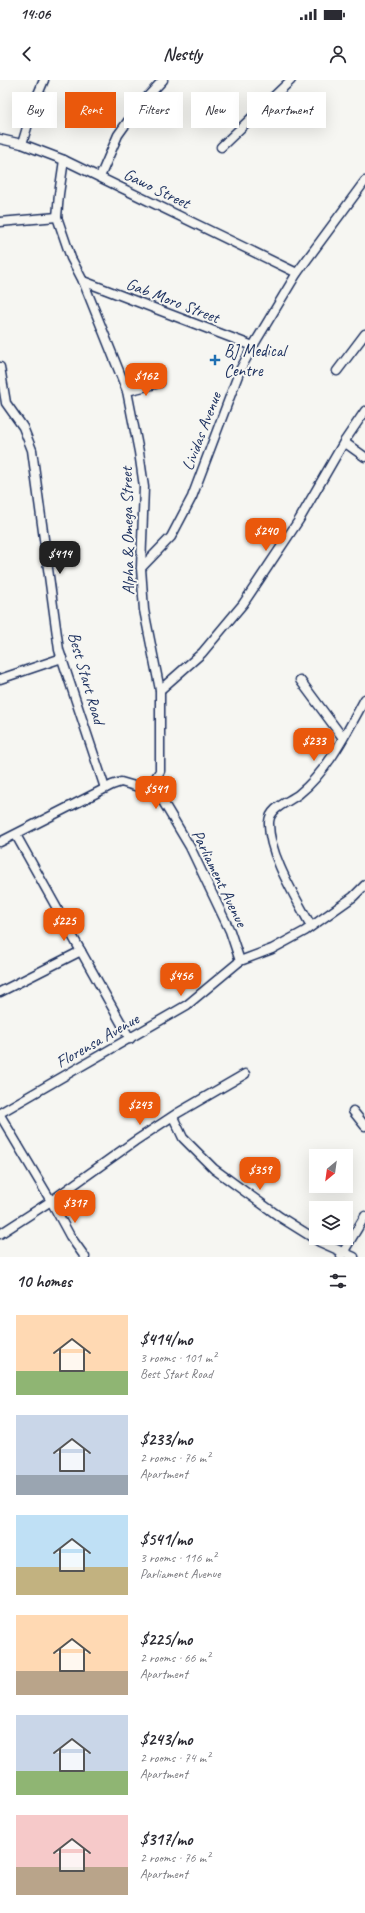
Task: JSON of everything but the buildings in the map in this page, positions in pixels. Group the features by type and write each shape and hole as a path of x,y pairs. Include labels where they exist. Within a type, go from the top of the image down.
{"street":[{"path":"22,144 35,101 44,80"},
{"path":"100,177 118,135 138,107 163,80"},
{"path":"221,147 291,80"},
{"name":"Gawo Street","path":"0,139 22,144 64,160 297,273"},
{"name":"Alpha & Omega Street","path":"64,160 58,194 57,217 71,258 83,281 127,392 139,452 144,487 141,568 144,610 160,690 160,771 153,782 145,789"},
{"name":"Lividas Avenue","path":"141,568 171,537 192,497 240,370 253,346 297,273 365,182"},
{"path":"0,222 57,217"},
{"name":"Gab Moro Street","path":"83,281 253,346"},
{"path":"337,371 365,334"},
{"name":"Best Start Road","path":"0,367 3,403 23,427 32,450 59,650 105,788"},
{"path":"127,392 160,383"},
{"path":"160,690 202,652 243,604 299,520 344,442 365,412"},
{"path":"344,442 365,457"},
{"path":"0,678 62,658"},
{"path":"300,680 343,738"},
{"path":"311,926 278,862 269,821 272,814 278,808 300,794 317,775 343,738 365,699"},
{"name":"Parliament Avenue","path":"0,842 105,788 121,782 145,789 162,800 190,847 230,931 240,961"},
{"path":"16,835 130,1039"},
{"name":"Florensa Avenue","path":"0,1114 187,1005 240,961 272,949 311,926 353,897 365,885"},
{"path":"0,992 81,951"},
{"path":"0,1234 51,1201 135,1141 245,1074"},
{"path":"354,1111 365,1126"},
{"path":"0,1114 70,1236 85,1257"},
{"path":"173,1117 183,1138 200,1157 214,1169 280,1217 342,1255 354,1257"},
{"path":"342,1255 365,1216"}],"place":[{"name":"BJ Medical Centre","path":"215,360"}]}
